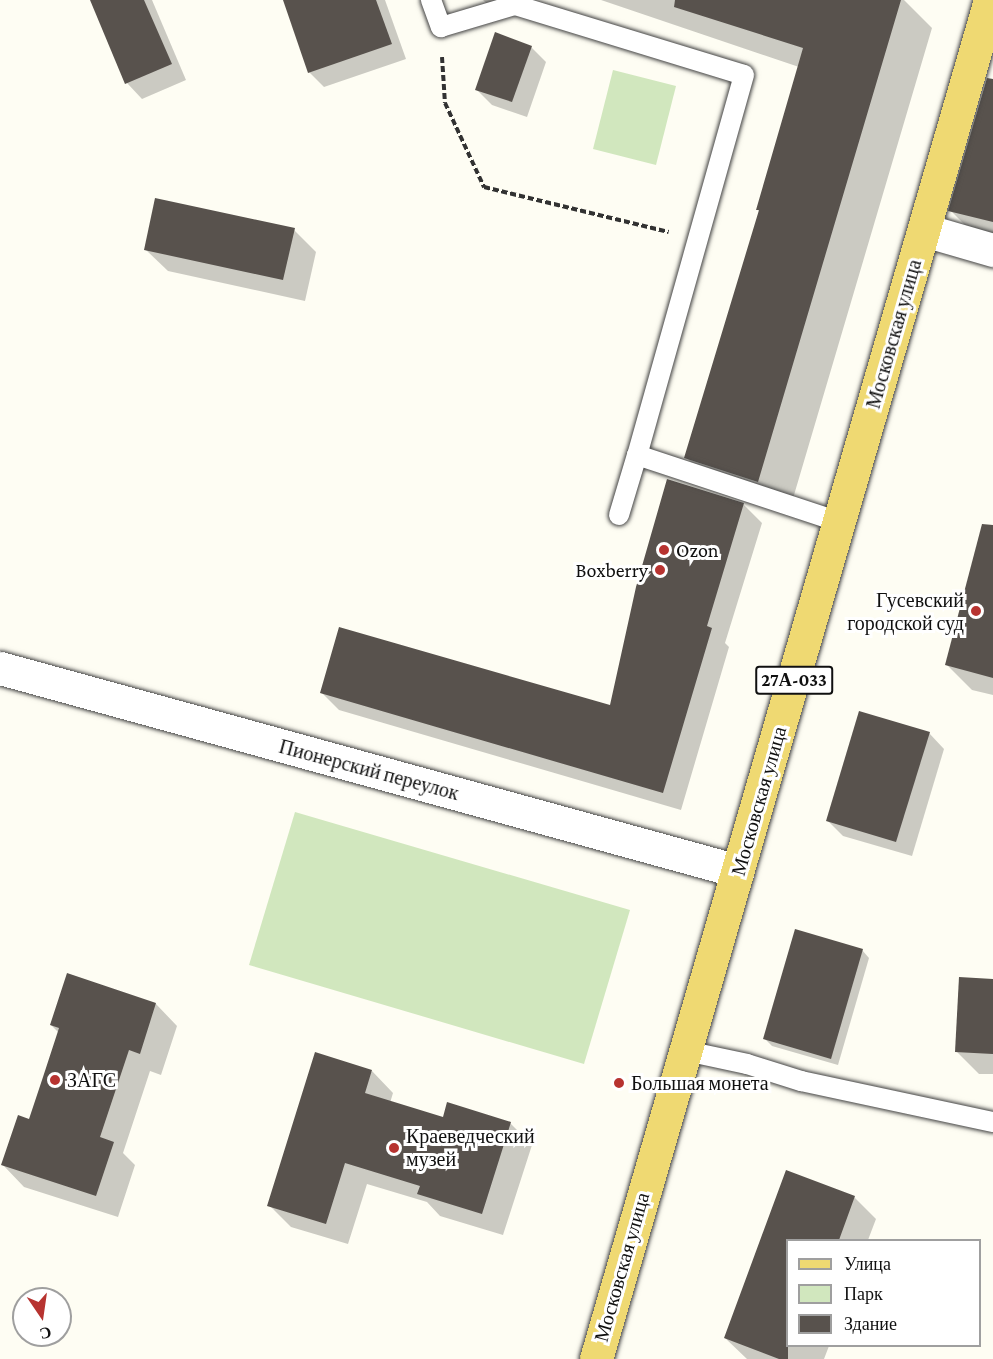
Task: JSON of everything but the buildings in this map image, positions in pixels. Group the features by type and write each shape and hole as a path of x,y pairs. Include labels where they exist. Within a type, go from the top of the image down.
{"main road":[{"name":"Московская улица","path":"596,1359 990,0"}],"street":[{"path":"924,230 993,250"},
{"name":"Пионерский переулок","path":"0,668 738,871"}],"lane":[{"path":"431,0 441,27 515,5 744,75 619,515"},
{"path":"637,456 840,522"},
{"path":"686,1051 747,1064 801,1081 993,1122"}],"path":[{"path":"441,27 445,102 484,187 698,238"}],"green space":[{"path":"613,70 676,86 656,165 593,149"},
{"path":"295,812 630,910 584,1064 249,965"}],"place":[{"name":"Ozon","path":"664,550"},
{"name":"Boxberry","path":"660,570"},
{"name":"Гусевский городской суд","path":"976,611"},
{"name":"ЗАГС","path":"55,1080"},
{"name":"Большая монета","path":"619,1083"},
{"name":"Краеведческий музей","path":"394,1148"}]}
